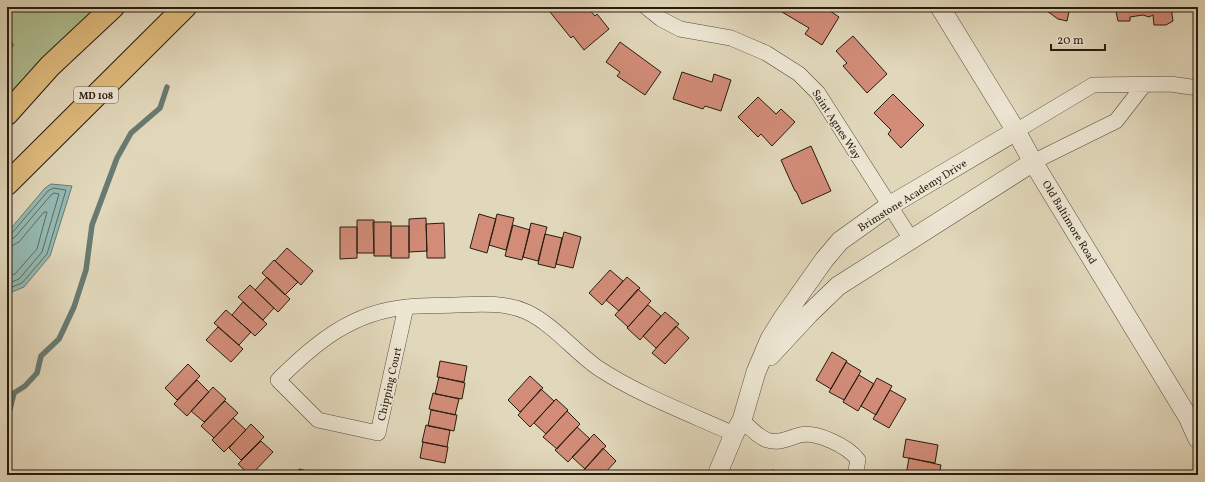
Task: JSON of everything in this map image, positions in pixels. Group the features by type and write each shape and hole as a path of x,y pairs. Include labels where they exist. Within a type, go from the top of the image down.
{"main road":[{"path":"7,114 50,66 113,7"},
{"name":"MD 108","path":"7,184 184,7"}],"street":[{"name":"Saint Agnes Way","path":"646,7 661,19 680,29 731,38 766,53 799,74 818,93 911,239"},
{"name":"Old Baltimore Road","path":"940,7 1188,417 1198,439"},
{"path":"1016,131 1093,86 1170,84 1198,88"},
{"path":"1033,162 1116,121 1144,85"},
{"name":"Brimstone Academy Drive","path":"717,475 738,427 756,372 770,339 824,260 840,241 889,206 1016,131"},
{"name":"Brimstone Academy Drive","path":"756,372 790,333 838,286 1033,162"},
{"name":"Chipping Court","path":"406,307 378,433 318,420 278,380 301,357 328,335 367,315 385,310 406,307 473,304 512,307 540,320 597,367 619,380 756,434 767,440 780,442 800,435 810,434 825,438 853,454 858,460 855,475"}],"green space":[{"path":"7,7 113,7 7,114"}],"water":[{"path":"51,184 72,186 50,256 24,287 7,294 7,233 45,188"}],"building":[{"path":"556,7 587,7 595,16 597,14 609,29 584,50 573,36 571,38 550,12"},
{"path":"746,7 765,7 764,11"},
{"path":"785,7 824,7 839,17 822,45 805,34 809,28 782,12"},
{"path":"1048,7 1070,7 1067,21 1058,19 1047,11"},
{"path":"1115,7 1171,7 1173,21 1166,25 1154,25 1153,15 1149,17 1143,15 1130,17 1130,21 1118,21"},
{"path":"853,36 887,74 867,93 843,66 847,63 836,51"},
{"path":"620,42 661,72 645,95 617,76 620,72 606,62"},
{"path":"682,72 712,82 714,74 731,80 721,111 705,106 703,109 673,99"},
{"path":"893,94 924,125 901,148 888,134 891,130 874,113"},
{"path":"758,97 776,114 781,109 795,122 772,146 761,134 758,137 738,117"},
{"path":"811,146 831,191 802,204 781,160"},
{"path":"479,214 496,219 487,253 470,248"},
{"path":"497,214 514,218 506,250 489,245"},
{"path":"426,218 427,251 409,252 409,219"},
{"path":"357,220 374,220 374,253 357,253"},
{"path":"373,222 391,222 391,256 374,256"},
{"path":"444,223 445,258 427,258 426,224"},
{"path":"531,223 547,227 538,261 523,257"},
{"path":"513,225 530,230 522,260 505,256"},
{"path":"391,226 409,226 409,258 391,258"},
{"path":"340,227 357,227 357,258 340,259"},
{"path":"564,232 581,237 573,268 556,264"},
{"path":"545,234 562,238 555,268 538,264"},
{"path":"287,248 313,271 301,285 275,261"},
{"path":"274,260 298,282 285,295 262,273"},
{"path":"610,270 623,281 602,305 589,293"},
{"path":"267,277 290,299 278,312 255,290"},
{"path":"627,277 640,288 619,311 606,300"},
{"path":"250,285 274,308 263,320 238,297"},
{"path":"638,289 651,301 628,327 615,315"},
{"path":"243,302 267,324 255,336 232,315"},
{"path":"648,305 661,316 640,340 627,328"},
{"path":"226,310 251,332 239,345 214,323"},
{"path":"665,312 679,324 656,348 643,336"},
{"path":"676,326 689,338 665,364 652,353"},
{"path":"218,327 243,349 231,362 206,340"},
{"path":"832,352 847,361 831,389 816,380"},
{"path":"440,361 467,366 464,382 437,377"},
{"path":"846,362 861,371 844,400 829,392"},
{"path":"188,364 200,376 177,400 165,388"},
{"path":"859,375 874,384 858,411 843,402"},
{"path":"530,376 543,388 520,412 508,400"},
{"path":"439,377 465,383 462,399 435,394"},
{"path":"877,378 892,386 876,415 861,406"},
{"path":"197,380 209,392 187,416 174,404"},
{"path":"213,387 226,399 204,422 191,411"},
{"path":"541,389 554,401 530,427 518,415"},
{"path":"890,390 906,399 889,428 873,419"},
{"path":"433,393 459,399 455,415 429,409"},
{"path":"556,399 568,410 546,434 534,423"},
{"path":"225,401 238,413 214,438 201,426"},
{"path":"431,410 457,415 454,431 428,426"},
{"path":"567,411 580,424 557,449 543,437"},
{"path":"233,418 246,430 224,452 212,440"},
{"path":"251,424 264,437 241,460 229,448"},
{"path":"426,425 450,430 447,447 422,442"},
{"path":"577,427 590,439 568,462 555,450"},
{"path":"594,434 606,446 585,469 572,457"},
{"path":"906,439 938,445 935,463 903,457"},
{"path":"261,441 273,452 250,475 238,464"},
{"path":"423,442 448,447 445,463 420,458"},
{"path":"603,448 616,461 603,475 583,475 581,473"},
{"path":"909,458 941,465 939,475 906,475"},
{"path":"299,469 316,473 315,475 298,475"},
{"path":"772,470 801,475 771,475"}],"waterway":[{"path":"7,42 11,45"},
{"path":"7,421 14,393 25,386 37,373 41,356 59,339 74,307 86,270 92,225 117,158 131,133 160,108 167,87"}]}
